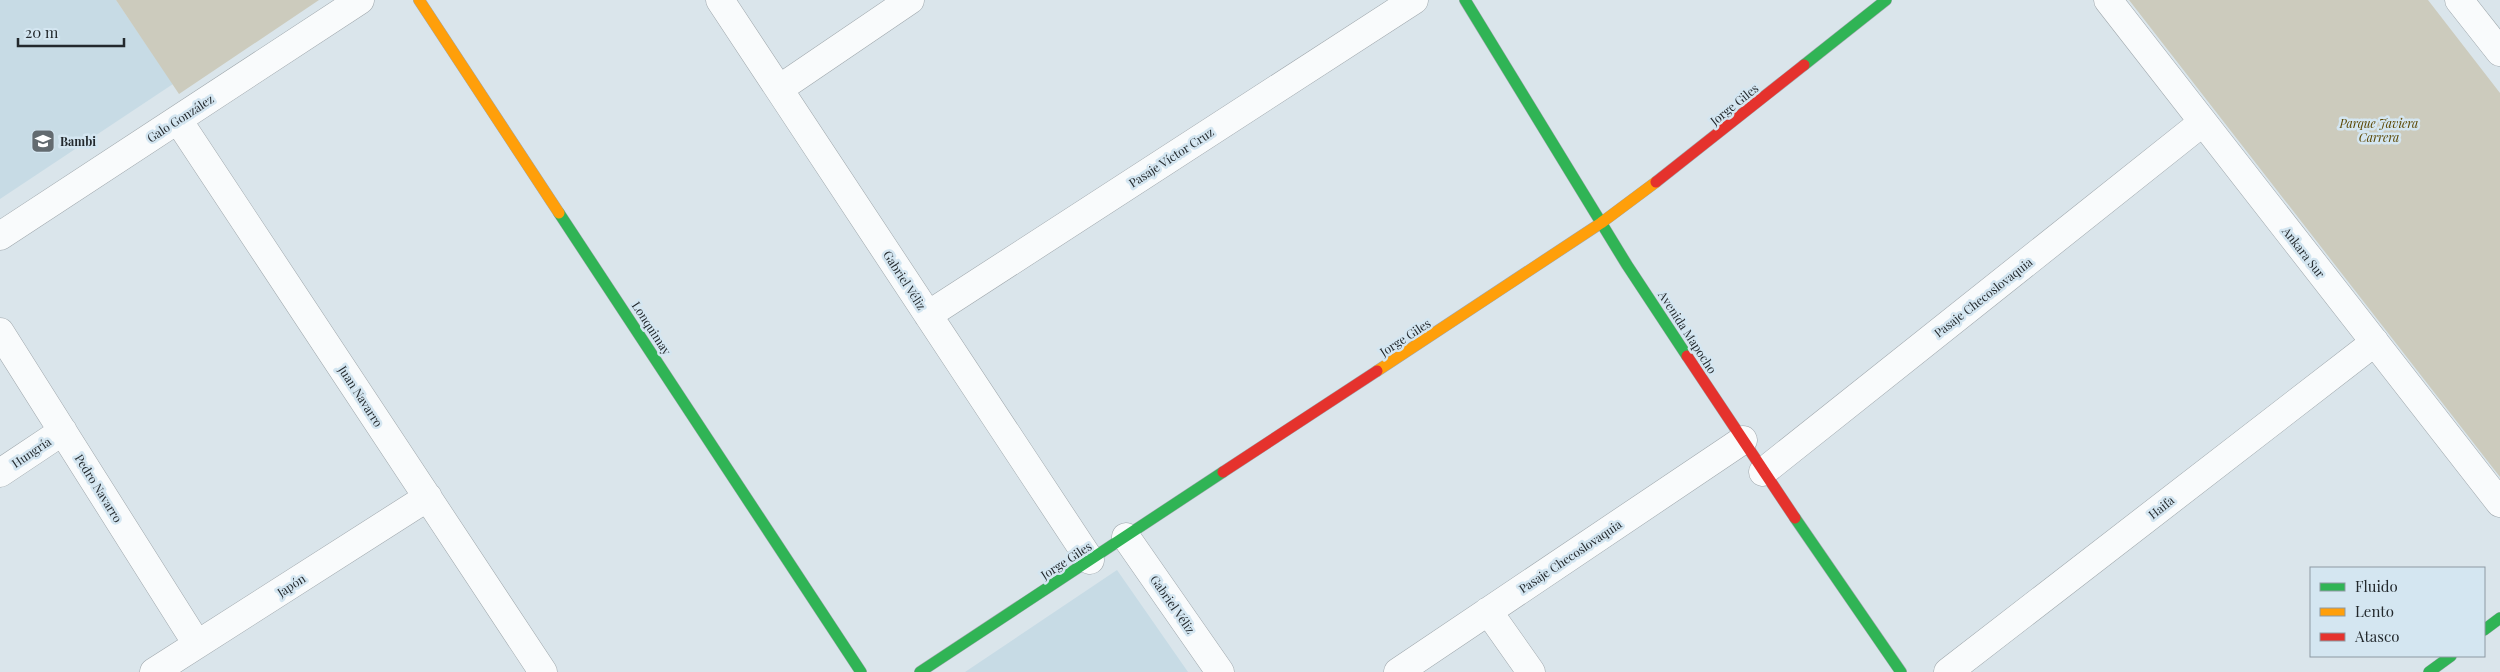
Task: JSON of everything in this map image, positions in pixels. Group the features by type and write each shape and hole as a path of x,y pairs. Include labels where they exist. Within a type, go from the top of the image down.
{"street":[{"name":"Galo González","path":"0,236 360,0"},
{"name":"Lonquimay","path":"419,0 861,672"},
{"name":"Gabriel Véliz","path":"720,0 1090,560"},
{"path":"779,89 910,0"},
{"name":"Pasaje Víctor Cruz","path":"928,315 1414,0"},
{"name":"Avenida Mapocho","path":"1465,0 1602,223 1763,472 1901,672"},
{"name":"Jorge Giles","path":"920,672 1602,223 1669,173 1886,0"},
{"name":"Ankara Sur","path":"2108,0 2500,503"},
{"path":"2459,0 2500,52"},
{"name":"Juan Navarro","path":"178,120 543,672"},
{"name":"Pasaje Checoslovaquia","path":"1763,472 2203,122"},
{"name":"Pedro Navarro","path":"0,332 197,644"},
{"name":"Haifa","path":"1948,672 2375,342"},
{"name":"Hungría","path":"0,473 63,431"},
{"name":"Pasaje Checoslovaquia","path":"1398,672 1743,440"},
{"name":"Japón","path":"154,672 428,497"},
{"name":"Gabriel Véliz","path":"1126,537 1220,672"},
{"path":"1488,611 1531,672"},
{"path":"2485,629 2500,618"},
{"path":"2429,672 2450,657"}],"shaded area":[{"name":"Bambi","path":"0,0 116,0 173,84 0,199"},
{"path":"1117,570 1188,672 965,672"}],"green space":[{"path":"116,0 319,0 179,94"},
{"name":"Parque Javiera Carrera","path":"2129,0 2428,0 2500,93 2500,477"}],"traffic: fast":[{"path":"1465,0 1627,265 1687,356"},
{"path":"1804,65 1886,0"},
{"path":"559,213 861,672"},
{"path":"920,672 1223,472"},
{"path":"1795,518 1901,672"},
{"path":"2485,629 2500,618"},
{"path":"2429,672 2450,657"}],"traffic: slow":[{"path":"419,0 559,213"},
{"path":"1377,371 1601,223 1656,182"}],"traffic: jam":[{"path":"1656,182 1804,65"},
{"path":"1687,356 1795,518"},
{"path":"1223,472 1377,371"}],"place":[{"name":"Bambi","path":"43,141"}]}
